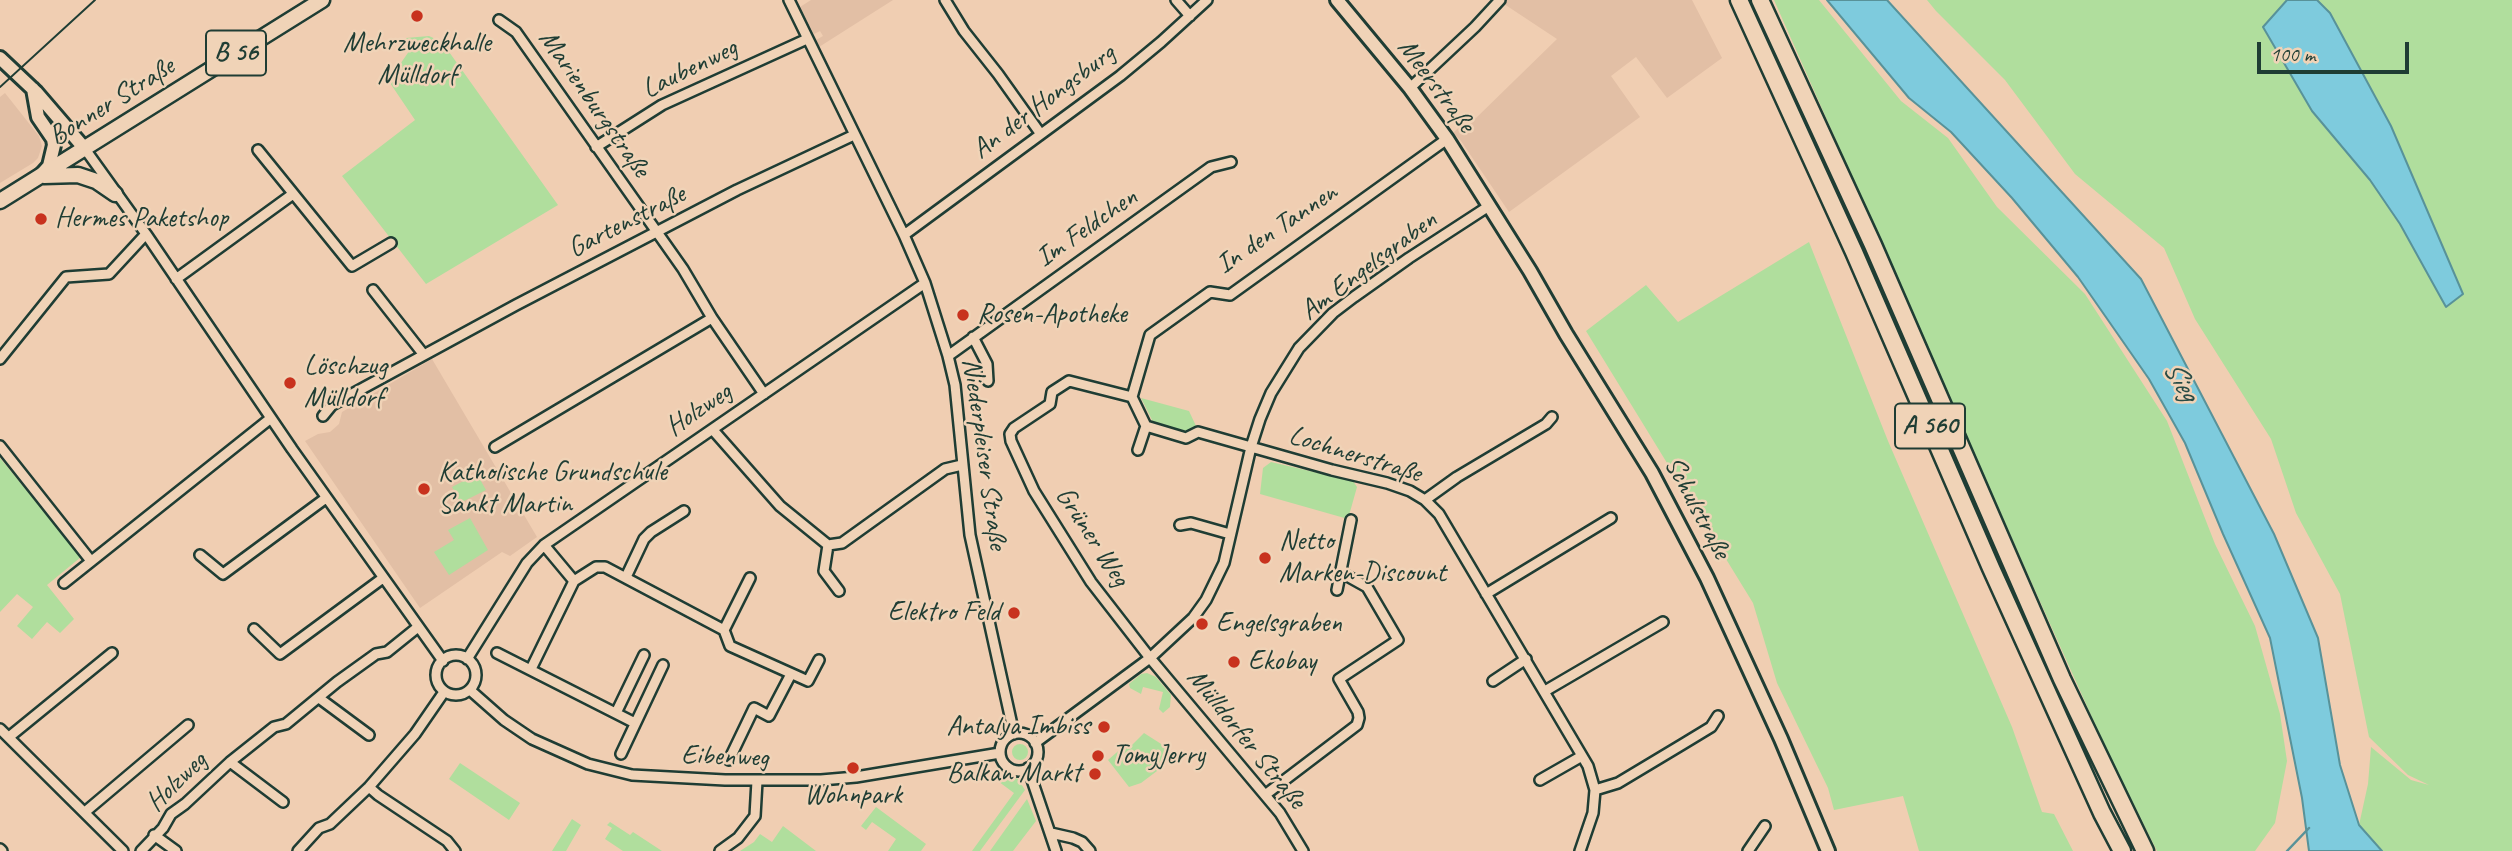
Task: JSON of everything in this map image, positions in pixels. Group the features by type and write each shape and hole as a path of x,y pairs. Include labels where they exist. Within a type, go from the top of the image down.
{"highway":[{"name":"A 560","path":"1740,0 1854,252 1997,580 2102,813 2122,851"},
{"name":"A 560","path":"1760,0 1873,245 2062,679 2145,851"}],"main road":[{"name":"Bonner Straße","path":"0,201 322,0"},
{"path":"40,177 78,175 96,181 115,194"}],"street":[{"name":"Niederpleiser Straße","path":"789,0 925,283 948,356 955,385 970,535 1014,734"},
{"path":"946,0 964,31 1040,133"},
{"path":"1176,0 1190,16"},
{"name":"An der Hongsburg","path":"904,236 1120,76 1207,0"},
{"name":"Meerstraße","path":"1337,0 1410,88 1447,139 1489,206"},
{"path":"1410,88 1500,0"},
{"name":"Marienburgstraße","path":"499,20 516,32 683,269 712,318 764,394"},
{"name":"Laubenweg","path":"596,147 662,105 807,39"},
{"path":"0,58 33,89 85,149 326,498 443,661"},
{"path":"33,89 38,117 53,139 54,145 49,166 40,177"},
{"name":"Gartenstraße","path":"323,416 332,405 655,232 854,135"},
{"name":"In den Tannen","path":"1132,397 1150,335 1210,292 1230,295 1447,139"},
{"path":"258,150 352,266 391,243"},
{"name":"Im Feldchen","path":"948,356 1211,167 1231,162"},
{"path":"176,279 293,194"},
{"name":"Am Engelsgraben","path":"1035,743 1150,658 1193,618 1206,600 1224,563 1251,447 1271,393 1299,348 1333,313 1489,206"},
{"name":"Schulstraße","path":"1489,206 1652,473 1707,578 1781,739 1828,851"},
{"path":"0,359 66,278 109,274 146,234"},
{"name":"Holzweg","path":"467,659 527,563 544,544 925,283"},
{"path":"373,290 424,355"},
{"path":"495,447 712,318"},
{"path":"973,337 987,365 988,381"},
{"name":"Grüner Weg","path":"1132,397 1069,381 1052,392 1050,404 1014,428 1010,434 1047,514 1091,582 1150,658"},
{"path":"1132,397 1146,426 1138,450"},
{"path":"1425,500 1457,477 1546,424 1552,417"},
{"path":"64,583 271,418"},
{"path":"1146,426 1186,438 1198,432 1251,447"},
{"path":"713,430 780,506 828,545 842,543 945,469 962,465"},
{"path":"0,446 91,561"},
{"name":"Lochnerstraße","path":"1251,447 1387,483 1425,500 1439,514 1545,691 1582,756 1595,790"},
{"path":"200,555 223,574 326,498"},
{"path":"626,578 644,540 651,532 684,511"},
{"path":"1486,594 1611,518"},
{"path":"1337,590 1351,520"},
{"path":"1180,525 1191,523 1230,534"},
{"path":"544,544 574,581"},
{"path":"828,545 824,571 839,591"},
{"path":"531,669 574,581 600,566 724,630 730,646 791,674 808,681 819,660"},
{"path":"1265,795 1357,725 1358,712 1339,679 1398,640 1367,587 1340,572"},
{"path":"254,629 280,654 383,578"},
{"path":"724,630 750,578"},
{"path":"1545,691 1663,622"},
{"name":"Holzweg","path":"141,851 163,828 171,814 230,762 274,727 286,724 376,654 387,652 418,627"},
{"path":"9,737 112,653"},
{"path":"497,653 635,723"},
{"path":"616,713 644,655"},
{"path":"456,656 467,659 476,674 470,690 457,695 444,692 436,679 436,672 443,661 456,656"},
{"name":"Mülldorfer Straße","path":"1150,658 1265,795 1292,831 1303,851"},
{"path":"1493,681 1526,659"},
{"path":"621,754 663,665"},
{"path":"729,760 754,708 769,716 791,674"},
{"name":"Eibenweg","path":"470,690 504,720 532,739 588,764 632,775 757,781 844,779 1000,753"},
{"path":"298,851 312,835 330,824 369,787 415,733 444,692"},
{"path":"319,698 369,735"},
{"path":"1580,851 1593,813 1595,790 1618,783 1683,744 1711,727 1718,716"},
{"path":"85,812 188,725"},
{"path":"0,730 123,851"},
{"path":"1014,734 1026,735 1035,743 1036,760 1028,768 1016,771 1005,764 1000,753 1005,739 1014,734"},
{"path":"1540,780 1582,756"},
{"name":"Holzweg","path":"230,762 283,802"},
{"path":"1028,768 1056,851"},
{"path":"720,851 738,838 755,816 757,781"},
{"path":"369,787 447,841 455,851"},
{"path":"1748,851 1765,826"},
{"path":"1051,833 1082,842 1090,851"},
{"name":"Holzweg","path":"154,835 176,851"}],"shaded area":[{"path":"811,0 893,0 819,47 816,40 823,36 820,31 814,34 800,7"},
{"path":"1498,0 1692,0 1722,58 1667,98 1636,57 1611,76 1640,117 1509,212 1453,133 1472,115 1476,118 1557,39"},
{"path":"5,93 39,136 42,146 33,163 0,183 0,97"},
{"name":"Katholische Grundschule Sankt Martin","path":"432,359 537,537 510,556 502,552 420,608 305,441 318,434 330,432 339,424 342,412"}],"green space":[{"path":"1774,0 1819,0 1901,101 1948,138 1997,207 2085,294 2167,421 2215,544 2255,626 2280,714 2287,761 2275,823 2255,851 2157,851 2108,753"},
{"path":"1927,0 2287,0 2263,28 2312,111 2370,180 2400,224 2446,306 2463,294 2391,126 2330,13 2317,0 2512,0 2512,851 2382,851 2359,825 2368,784 2371,747 2411,780 2429,785 2408,775 2369,737 2340,594 2296,513 2271,439 2195,319 2164,248 2075,174 2005,80"},
{"path":"429,36 442,42 558,205 426,284 342,176 415,120 386,77 396,70 412,47 406,38"},
{"path":"1809,242 1888,441 2012,727 2042,812 2054,814 2073,851 1919,851 1903,796 1834,810 1828,788 1777,683 1753,603 1586,331 1646,285 1678,322"},
{"path":"1141,398 1189,411 1196,426 1184,432 1154,424"},
{"path":"0,458 81,557 47,585 74,619 60,633 47,622 32,639 17,626 33,607 17,594 0,612"},
{"path":"1271,462 1353,481 1357,487 1348,519 1260,494 1263,468"},
{"path":"477,474 486,490 460,503 452,487"},
{"path":"470,518 488,550 449,575 434,552 454,540 448,530"},
{"path":"1147,673 1156,677 1171,695 1170,707 1163,713 1159,709 1163,692 1143,687 1141,694 1130,688 1129,684 1141,674"},
{"path":"1144,733 1169,749 1161,768 1141,783 1129,787 1108,760 1124,746 1128,749"},
{"path":"1017,744 1023,744 1028,752 1026,758 1017,760 1012,755 1012,749"},
{"path":"460,763 520,803 509,820 449,779"},
{"path":"997,767 1018,779 1025,790 980,851 972,851 1014,793 991,776"},
{"path":"1027,799 1036,821 1013,851 990,851"},
{"path":"876,807 926,844 921,851 888,851 896,839 872,822 866,830 861,826"},
{"path":"572,819 581,825 566,851 552,851"},
{"path":"610,822 630,835 633,832 662,851 623,851 605,839 612,828 607,825"},
{"path":"783,826 816,851 740,851 754,842 760,834 772,842"}],"water":[{"name":"Sieg","path":"1827,0 1887,0 2141,279 2274,534 2318,638 2340,765 2359,825 2382,851 2309,851 2302,798 2270,638 2185,443 2149,379 2078,277 2012,198 1951,132 1909,98"},
{"path":"2287,0 2317,0 2330,13 2391,126 2463,294 2446,307 2400,224 2370,180 2312,111 2263,27"}],"waterway":[{"path":"2287,851 2309,828"}],"tram line":[{"path":"0,87 95,0"}],"place":[{"name":"Mehrzweckhalle Mülldorf","path":"417,16"},
{"name":"Hermes Paketshop","path":"41,219"},
{"name":"Rosen-Apotheke","path":"963,315"},
{"name":"Löschzug Mülldorf","path":"290,383"},
{"name":"Katholische Grundschule Sankt Martin","path":"424,489"},
{"name":"Netto Marken-Discount","path":"1265,558"},
{"name":"Elektro Feld","path":"1014,613"},
{"name":"Engelsgraben","path":"1202,624"},
{"name":"Ekobay","path":"1234,662"},
{"name":"Antalya Imbiss","path":"1104,727"},
{"name":"TomyJerry","path":"1098,756"},
{"name":"Wohnpark","path":"853,768"},
{"name":"Balkan Markt","path":"1095,774"}]}
